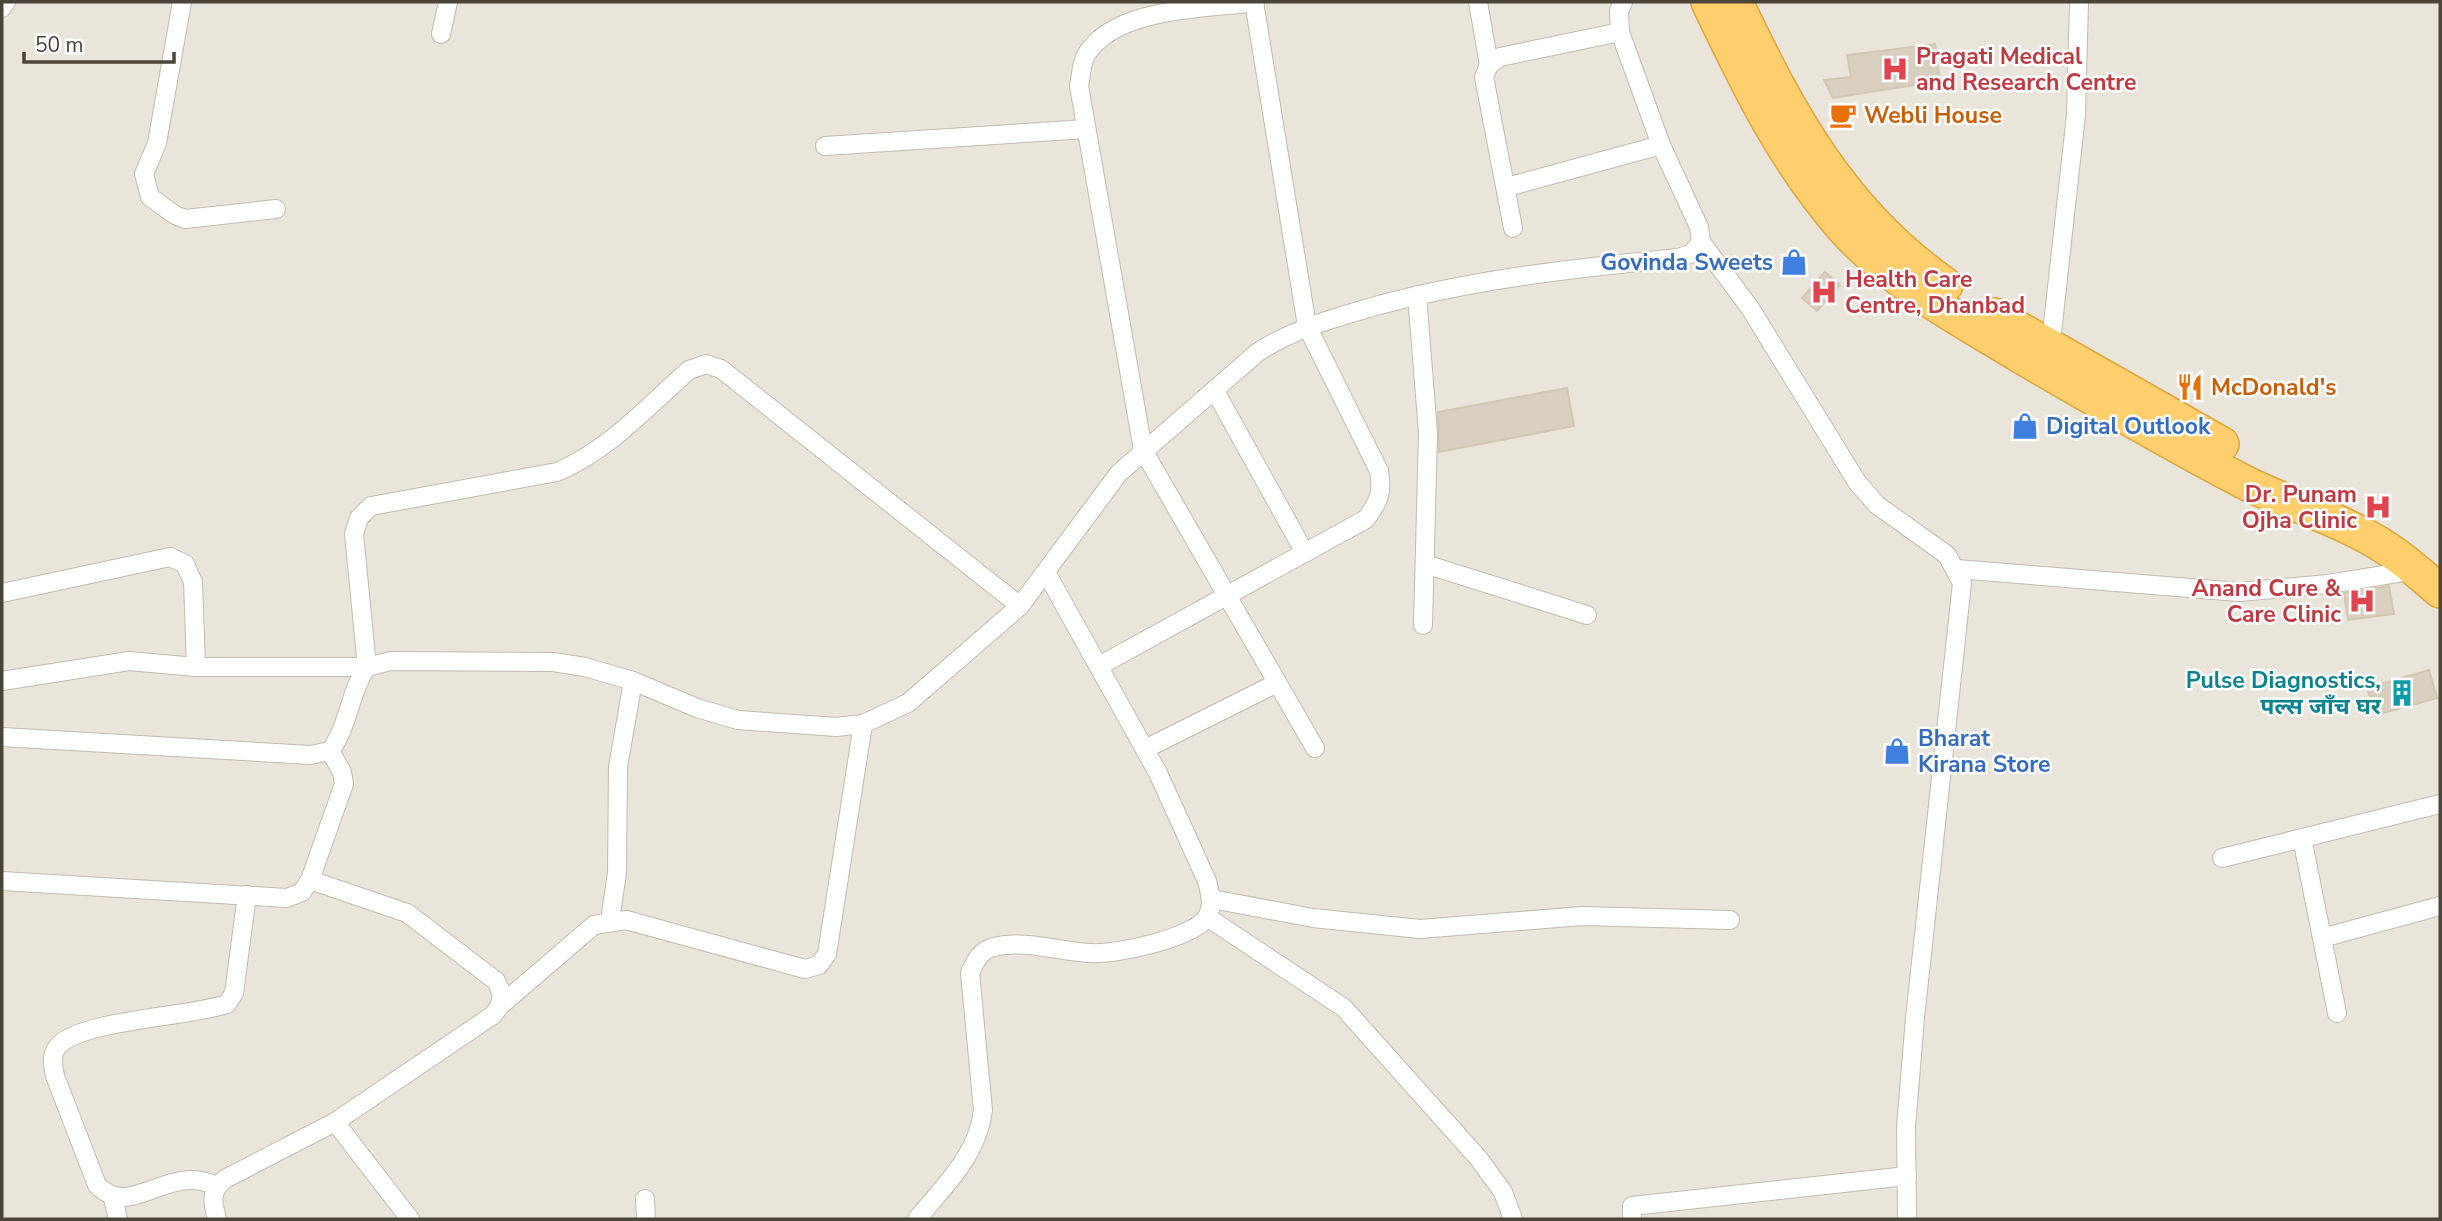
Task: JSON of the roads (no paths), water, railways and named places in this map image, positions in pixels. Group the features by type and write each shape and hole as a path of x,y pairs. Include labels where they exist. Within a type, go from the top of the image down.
{"highway":[{"path":"1708,2 1751,91 1784,149 1811,190 1844,229 1883,268 1927,299 2326,502 2355,530 2431,581"},
{"path":"1736,2 1802,131 1835,180 1865,216 1915,263 2049,359"}],"street":[{"path":"2,8 6,2"},
{"path":"182,2 158,143 144,174 150,197 185,219 276,209"},
{"path":"441,34 448,2"},
{"path":"1099,666 1227,596 1366,519 1378,504 1382,488 1378,471 1307,326 1255,2 1142,10 1102,36 1085,57 1079,86 1143,450 1227,596 1277,683 1315,748"},
{"path":"1478,2 1489,65"},
{"path":"1623,2 1619,11 1620,32 1661,145 1699,228 1701,242 1750,308 1857,482 1877,505 1948,555 1957,569 1962,597 1915,1018 1906,1127 1907,1219"},
{"path":"2049,359 2076,115 2079,2"},
{"path":"1513,228 1484,77 1489,65 1500,57 1620,32"},
{"path":"825,146 1086,130"},
{"path":"1507,187 1661,145"},
{"path":"2,681 129,661 196,667 368,667 391,661 553,662 585,667 633,681 697,708 738,720 836,727 863,724 908,703 1020,606 1047,573 1097,500 1143,450 1178,424 1258,352 1307,326 1417,295 1526,273 1679,258 1692,253 1701,242"},
{"path":"1417,295 1428,433 1423,625"},
{"path":"2,737 310,755 330,751 341,737 356,683 368,667 355,534 359,518 371,506 557,472 577,464 596,452 689,370 706,364 721,369 1020,606"},
{"path":"1215,391 1305,553"},
{"path":"2,593 170,557 185,564 193,582 196,667"},
{"path":"1425,564 1587,615"},
{"path":"1957,569 2239,592 2328,584 2431,581"},
{"path":"917,1219 972,1152 981,1132 983,1110 970,973 978,956 994,947 1035,946 1093,954 1115,952 1192,931 1210,908 1208,881 1146,748 1047,573"},
{"path":"610,920 617,873 618,767 633,681"},
{"path":"1146,748 1277,683"},
{"path":"217,1219 212,1195 216,1186 335,1122 493,1015 501,1005 594,925 610,920 626,920 805,970 819,965 827,954 863,724"},
{"path":"2,881 287,898 302,892 310,880 344,784 342,772 330,751"},
{"path":"2222,858 2440,804"},
{"path":"2302,838 2337,1013"},
{"path":"310,880 394,908 419,921 496,981 502,992 501,1005"},
{"path":"216,1186 194,1178 127,1202 116,1211 97,1185 55,1076 52,1059 56,1047 69,1038 122,1023 227,1004 234,993 247,895"},
{"path":"2322,938 2440,906"},
{"path":"1210,908 1420,929 1582,916 1730,920"},
{"path":"1210,908 1344,1008 1479,1159 1503,1192 1513,1219"},
{"path":"335,1122 410,1219"},
{"path":"1632,1219 1632,1206 1907,1176"},
{"path":"645,1199 646,1219"}],"place":[{"name":"Pragati Medical and Research Centre","path":"1895,69"},
{"name":"Webli House","path":"1843,115"},
{"name":"Govinda Sweets","path":"1794,262"},
{"name":"Health Care Centre, Dhanbad","path":"1824,292"},
{"name":"McDonald's","path":"2190,387"},
{"name":"Digital Outlook","path":"2025,426"},
{"name":"Dr. Punam Ojha Clinic","path":"2378,507"},
{"name":"Anand Cure & Care Clinic","path":"2362,601"},
{"name":"Pulse Diagnostics, पल्स जाँच घर","path":"2402,693"},
{"name":"Bharat Kirana Store","path":"1897,751"}]}
